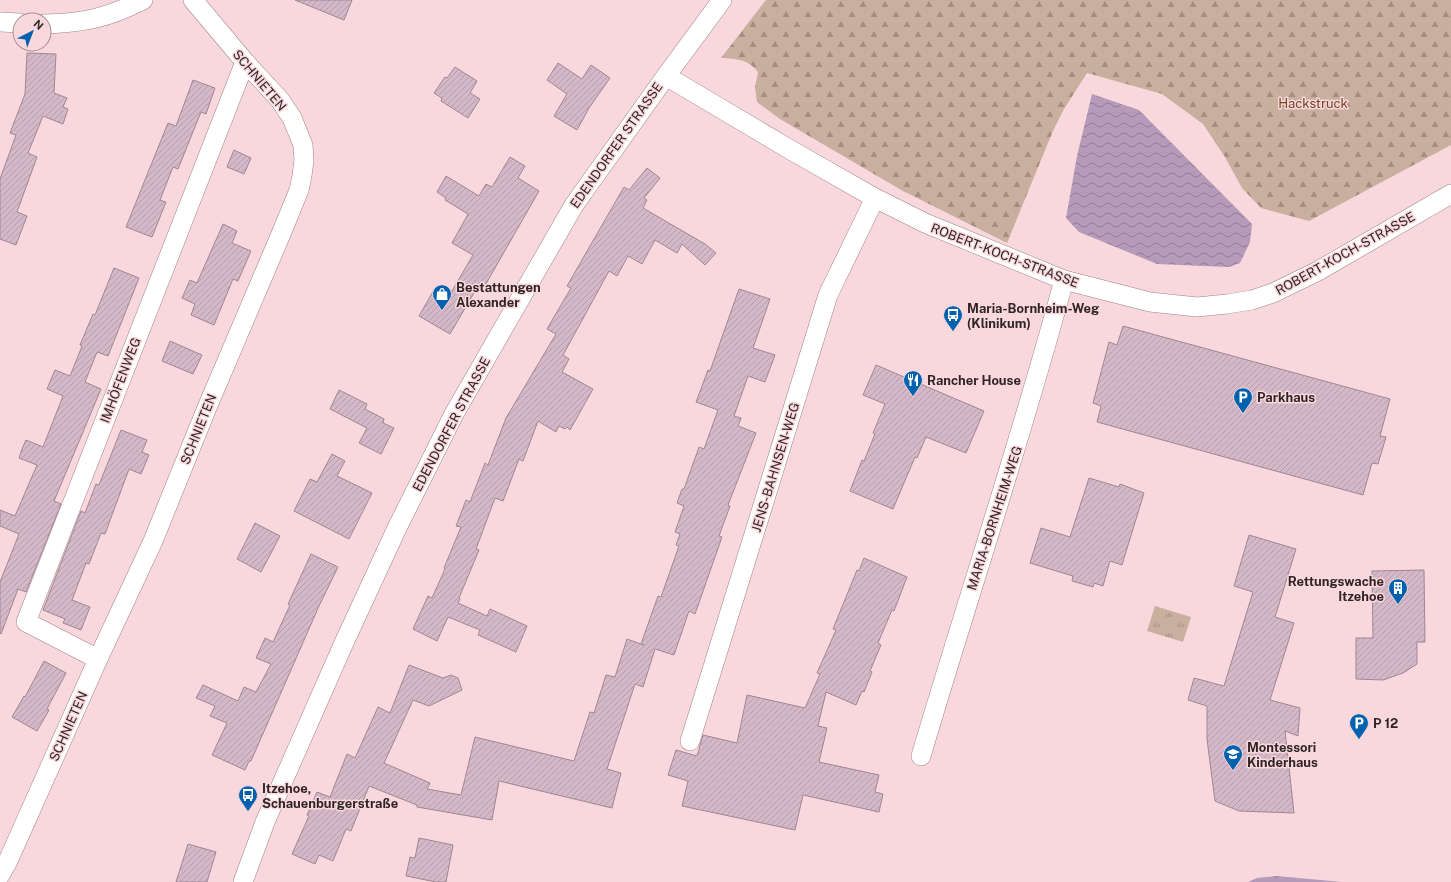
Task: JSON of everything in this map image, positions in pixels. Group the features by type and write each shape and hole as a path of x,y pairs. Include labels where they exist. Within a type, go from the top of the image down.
{"street":[{"path":"52,24 82,22 109,15 143,0"},
{"name":"SCHNIETEN","path":"0,875 8,861 98,659 153,541 206,410 299,190 304,168 303,145 298,129 280,100 245,62 193,0"},
{"name":"EDENDORFER STRASSE","path":"243,882 265,822 347,638 397,528 454,414 568,214 722,0"},
{"name":"IMHÖFENWEG","path":"98,659 26,622 245,62"},
{"name":"ROBERT-KOCH-STRASSE","path":"666,76 875,198 952,235 1064,280 1150,302 1198,307 1252,300 1272,294 1318,271 1451,194"},
{"name":"JENS-BAHNSEN-WEG","path":"690,741 828,295 875,198"},
{"name":"MARIA-BORNHEIM-WEG","path":"921,756 1039,374 1064,280"}],"green space":[{"name":"Hackstruck","path":"766,0 1451,0 1451,145 1309,221 1261,208 1242,188 1225,157 1203,124 1162,94 1087,73 1064,109 1053,131 1007,243 903,191 780,119 757,102 755,87 758,72 750,64 742,60 721,58"},
{"path":"1155,606 1191,617 1183,642 1147,631"}],"water":[{"path":"1092,94 1139,110 1252,224 1250,242 1240,263 1229,267 1157,264 1079,232 1066,218 1077,156"},
{"path":"1277,876 1342,882 1248,882 1257,878"}],"building":[{"path":"295,0 352,0 344,20"},
{"path":"27,53 56,54 54,93 67,98 63,107 68,109 63,124 43,116 28,153 37,157 17,212 27,216 16,245 0,239 0,179 16,135 10,133 25,94"},
{"path":"558,63 582,79 591,65 610,78 589,108 577,130 554,116 567,94 547,80"},
{"path":"455,67 477,81 470,93 480,99 468,118 441,101 442,98 434,93 445,77 447,78"},
{"path":"193,80 215,88 206,114 201,112 178,169 173,167 160,200 166,202 152,237 126,227 168,123 176,126"},
{"path":"234,150 251,158 244,174 227,167"},
{"path":"510,157 525,166 518,178 539,191 483,289 478,286 450,334 419,316 435,288 449,296 473,255 452,243 468,214 445,200 446,198 437,192 446,176 479,196 486,184 492,187"},
{"path":"647,168 660,178 644,198 647,200 643,208 705,244 716,253 705,265 682,244 677,253 655,240 642,264 628,256 617,276 609,271 563,355 569,359 562,372 593,389 570,430 567,427 565,429 559,426 556,432 538,421 523,461 519,459 503,501 495,498 476,549 479,550 459,598 458,603 487,616 490,609 527,626 516,652 478,635 480,630 448,617 437,641 413,629 428,596 432,598 445,569 444,568 461,527 456,526 466,500 470,502 485,463 488,465 506,418 556,334 547,329 571,288 567,286 624,187 629,190"},
{"path":"223,224 237,231 232,243 251,251 238,281 233,279 214,325 191,315 195,304 182,298 190,280 197,283"},
{"path":"114,268 139,278 108,356 97,352 85,382 101,389 54,501 61,504 26,592 18,589 1,634 0,582 19,534 0,526 0,510 15,516 37,465 19,458 22,449 26,440 43,447 63,396 47,389 55,370 70,376 82,346 80,345 93,314 95,315"},
{"path":"739,289 770,299 753,348 775,355 765,382 748,376 734,416 741,418 738,426 756,433 728,505 730,506 719,536 722,537 695,614 689,611 674,655 655,649 643,687 635,684 607,769 621,773 612,808 499,781 492,820 417,807 417,805 369,786 351,831 346,829 333,861 319,855 315,864 292,854 309,816 307,815 317,792 330,797 347,754 355,758 378,707 390,713 409,665 443,678 451,675 458,678 462,690 429,706 413,700 384,763 430,783 427,789 461,795 475,737 574,761 590,712 594,713 606,675 615,677 627,639 641,644 658,596 661,597 679,546 676,545 680,534 675,532 684,506 677,503 682,489 684,489 699,447 704,449 718,410 696,402 708,370 710,371"},
{"name":"Parkhaus","path":"1123,326 1390,399 1380,436 1386,437 1378,464 1372,463 1363,495 1097,422 1101,406 1093,403 1109,342 1117,345"},
{"path":"170,341 202,355 193,374 162,361"},
{"path":"876,365 984,411 966,453 926,437 917,458 915,457 893,509 850,491 862,460 864,461 875,434 873,433 885,404 863,395"},
{"path":"339,390 367,404 365,409 384,419 383,423 394,428 381,454 359,443 367,428 330,409"},
{"path":"121,430 147,440 142,452 149,455 141,474 129,469 105,534 101,533 89,564 86,563 72,600 90,607 81,630 63,623 65,619 43,610 81,511 85,513 96,484 99,485"},
{"path":"332,454 345,461 337,476 372,493 349,539 294,511 310,479 317,482"},
{"path":"1089,478 1119,487 1120,484 1144,493 1122,565 1110,561 1103,586 1094,583 1093,587 1072,581 1073,576 1030,563 1041,528 1070,537"},
{"path":"255,523 280,536 261,572 237,559"},
{"path":"1249,535 1296,549 1275,617 1294,623 1270,700 1300,708 1298,736 1285,731 1294,813 1239,811 1215,801 1207,739 1207,706 1188,700 1194,678 1224,686 1253,592 1234,586"},
{"path":"311,554 338,567 319,606 251,761 249,761 245,770 212,755 227,723 210,716 215,706 196,698 203,685 238,701 244,687 256,692 271,664 256,658 265,638 273,642 290,605 288,604"},
{"path":"864,558 907,577 894,611 892,610 878,643 881,645 870,671 872,672 864,692 862,691 856,705 826,692 818,726 827,728 819,762 879,775 875,792 883,794 879,812 803,795 795,830 682,806 688,781 668,775 676,750 697,756 703,735 737,743 747,695 805,708 820,674 817,673 836,630 833,629 857,570 859,571"},
{"name":"Rettungswache Itzehoe","path":"1424,570 1425,642 1417,642 1417,664 1403,673 1383,680 1356,679 1356,638 1373,638 1372,571"},
{"path":"44,661 66,673 47,709 49,710 37,731 12,717 24,696 25,697"},
{"path":"419,838 453,845 446,882 436,882 406,876 410,857 415,858"},
{"path":"188,844 216,852 207,882 176,882"}],"place":[{"name":"Bestattungen Alexander","path":"442,311"},
{"name":"Maria-Bornheim-Weg (Klinikum)","path":"953,332"},
{"name":"Rancher House","path":"913,397"},
{"name":"Parkhaus","path":"1243,414"},
{"name":"Rettungswache Itzehoe","path":"1398,605"},
{"name":"P 12","path":"1359,740"},
{"name":"Montessori Kinderhaus","path":"1233,771"},
{"name":"Itzehoe, Schauenburgerstraße","path":"248,812"}]}
